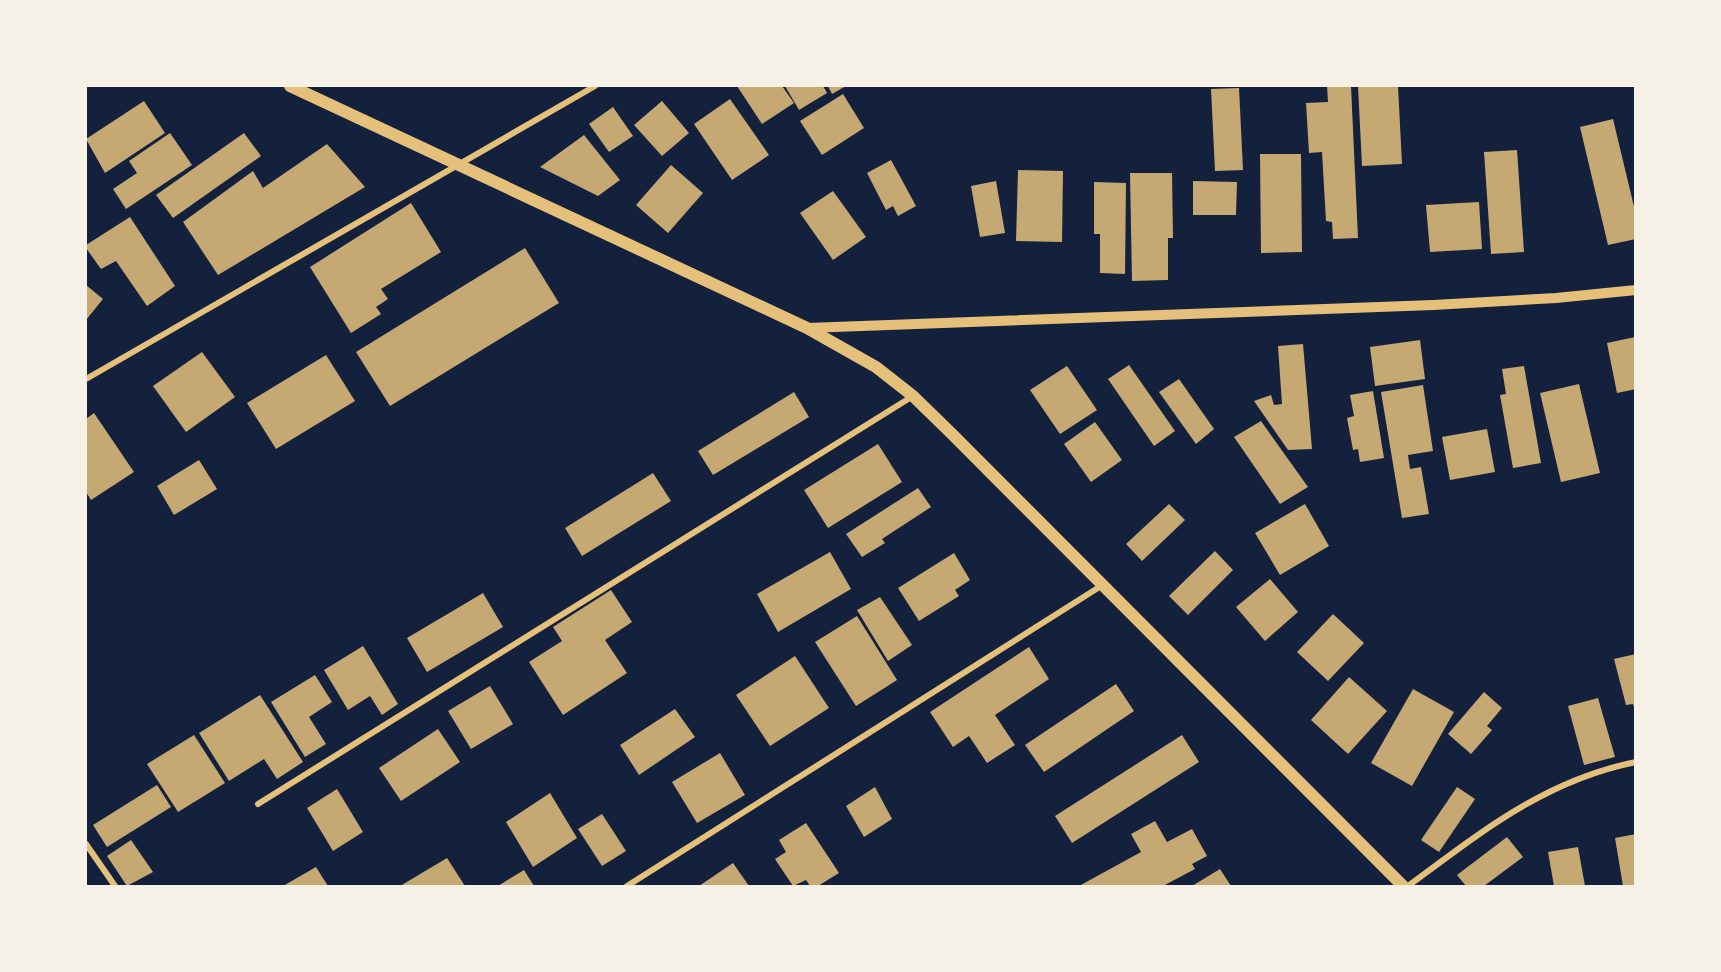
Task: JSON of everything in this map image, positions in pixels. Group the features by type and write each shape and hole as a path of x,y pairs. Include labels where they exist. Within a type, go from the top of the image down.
{"main road":[{"path":"290,86 807,328 876,367 913,396 1403,886"}],"street":[{"path":"86,379 595,86"},
{"path":"807,328 1433,305 1556,298 1635,290"},
{"path":"258,804 913,396"},
{"path":"627,886 1101,586"},
{"path":"1408,886 1507,814 1546,791 1593,773 1635,762"},
{"path":"86,844 115,886"}],"building":[{"path":"737,86 782,86 794,103 762,124"},
{"path":"785,86 823,86 827,93 799,110"},
{"path":"828,86 846,86 832,94"},
{"path":"1327,86 1351,86 1358,238 1333,239 1332,222 1326,221 1322,152 1309,153 1306,103 1328,102"},
{"path":"1358,86 1398,86 1402,164 1362,166"},
{"path":"1239,88 1243,170 1215,171 1211,89"},
{"path":"843,94 864,128 822,155 800,121"},
{"path":"730,99 769,155 732,180 694,124"},
{"path":"144,101 165,133 105,173 86,139"},
{"path":"662,101 689,133 662,156 634,125"},
{"path":"613,107 633,136 609,152 589,124"},
{"path":"1613,119 1636,215 1636,239 1608,245 1580,127"},
{"path":"170,133 192,165 126,209 113,189 137,173 129,161"},
{"path":"244,133 261,156 173,218 156,195"},
{"path":"584,135 620,180 598,196 540,167"},
{"path":"327,144 365,187 218,275 183,222 253,171 263,188"},
{"path":"1517,150 1524,252 1491,254 1484,152"},
{"path":"1260,154 1301,154 1302,252 1261,253"},
{"path":"891,160 916,206 898,216 893,206 886,210 867,173"},
{"path":"671,165 703,193 668,233 636,205"},
{"path":"1018,170 1063,171 1062,242 1016,241"},
{"path":"1130,173 1172,173 1173,238 1168,238 1168,280 1132,281"},
{"path":"996,181 1005,233 980,237 971,186"},
{"path":"1193,181 1237,182 1236,215 1193,215"},
{"path":"1094,182 1126,183 1125,274 1100,273 1100,234 1094,234"},
{"path":"833,191 866,237 833,260 800,213"},
{"path":"1479,202 1482,249 1430,252 1426,205"},
{"path":"411,203 441,252 381,289 388,299 376,307 381,314 351,333 310,267"},
{"path":"130,217 175,286 147,306 116,261 101,269 86,248 86,245"},
{"path":"525,248 559,303 390,406 356,352"},
{"path":"86,285 103,299 86,320"},
{"path":"1635,337 1636,389 1617,393 1607,343"},
{"path":"1420,340 1425,379 1375,386 1370,347"},
{"path":"1303,344 1312,449 1288,450 1254,401 1271,395 1274,405 1282,404 1278,346"},
{"path":"202,352 235,397 186,432 153,386"},
{"path":"326,355 355,401 276,449 247,403"},
{"path":"1129,365 1175,431 1154,446 1108,379"},
{"path":"1067,366 1097,410 1060,434 1030,390"},
{"path":"1524,366 1541,463 1513,468 1500,395 1506,394 1502,369"},
{"path":"1179,379 1214,429 1196,444 1159,392"},
{"path":"1579,384 1600,473 1561,482 1540,393"},
{"path":"1423,385 1433,451 1408,455 1410,469 1421,467 1429,514 1402,518 1381,392"},
{"path":"1373,391 1384,458 1360,462 1358,449 1353,450 1347,418 1354,416 1350,395"},
{"path":"794,392 809,417 713,475 698,451"},
{"path":"94,413 134,472 91,500 86,492 86,419"},
{"path":"1261,421 1308,487 1280,504 1234,437"},
{"path":"1095,422 1122,460 1091,482 1064,444"},
{"path":"1487,429 1495,472 1450,480 1442,437"},
{"path":"878,444 902,482 828,528 804,490"},
{"path":"199,460 217,489 174,515 157,486"},
{"path":"653,473 671,501 582,556 565,528"},
{"path":"918,488 931,507 882,539 885,543 862,557 846,534"},
{"path":"1169,504 1185,520 1142,561 1126,544"},
{"path":"1305,504 1329,546 1280,575 1255,533"},
{"path":"1215,551 1233,570 1188,615 1169,596"},
{"path":"830,552 851,589 778,632 757,594"},
{"path":"954,553 970,580 955,590 959,596 919,621 898,588"},
{"path":"1270,579 1298,612 1265,641 1236,607"},
{"path":"611,590 632,622 605,640 627,673 563,715 529,662 562,641 553,627"},
{"path":"483,593 503,627 427,672 407,638"},
{"path":"880,597 912,645 888,661 857,610"},
{"path":"1333,614 1364,643 1328,681 1297,652"},
{"path":"857,616 897,680 856,706 815,642"},
{"path":"363,646 398,704 382,715 370,696 348,710 324,670"},
{"path":"1029,647 1049,679 995,715 1015,745 987,763 969,736 953,747 930,712"},
{"path":"1636,654 1635,711 1633,704 1626,705 1614,659"},
{"path":"795,656 829,708 770,746 736,695"},
{"path":"315,675 332,702 309,717 326,744 305,757 271,702"},
{"path":"1349,677 1387,711 1348,754 1311,720"},
{"path":"1116,684 1134,711 1044,772 1025,745"},
{"path":"490,686 513,724 471,749 448,711"},
{"path":"1413,689 1454,712 1412,786 1371,763"},
{"path":"1484,692 1502,708 1487,726 1492,730 1471,754 1448,734"},
{"path":"260,695 303,762 277,779 264,759 229,781 199,733"},
{"path":"1598,698 1615,757 1584,765 1568,706"},
{"path":"675,709 695,737 639,775 620,745"},
{"path":"438,729 460,762 401,801 379,768"},
{"path":"194,735 225,783 178,812 147,764"},
{"path":"1182,735 1199,762 1072,843 1055,816"},
{"path":"720,753 745,795 697,823 672,782"},
{"path":"157,785 171,807 107,847 93,825"},
{"path":"875,787 892,819 864,837 846,806"},
{"path":"1457,787 1475,799 1439,852 1421,840"},
{"path":"337,789 363,832 333,851 307,808"},
{"path":"550,793 577,838 533,867 506,822"},
{"path":"602,814 626,851 602,866 578,829"},
{"path":"1155,821 1167,842 1192,829 1207,856 1192,864 1195,869 1163,886 1079,886 1141,852 1131,834"},
{"path":"806,823 839,873 818,886 810,886 806,880 793,886 775,859 786,852 779,840"},
{"path":"1636,834 1636,886 1623,886 1615,838"},
{"path":"1507,837 1523,857 1484,886 1466,886 1457,875"},
{"path":"131,840 153,872 127,886 107,856"},
{"path":"1578,847 1585,886 1554,886 1548,852"},
{"path":"447,858 465,886 400,886"},
{"path":"733,863 749,886 699,886"},
{"path":"316,867 328,886 283,886"},
{"path":"1220,869 1231,886 1192,886"},
{"path":"524,870 534,886 498,886"}]}
